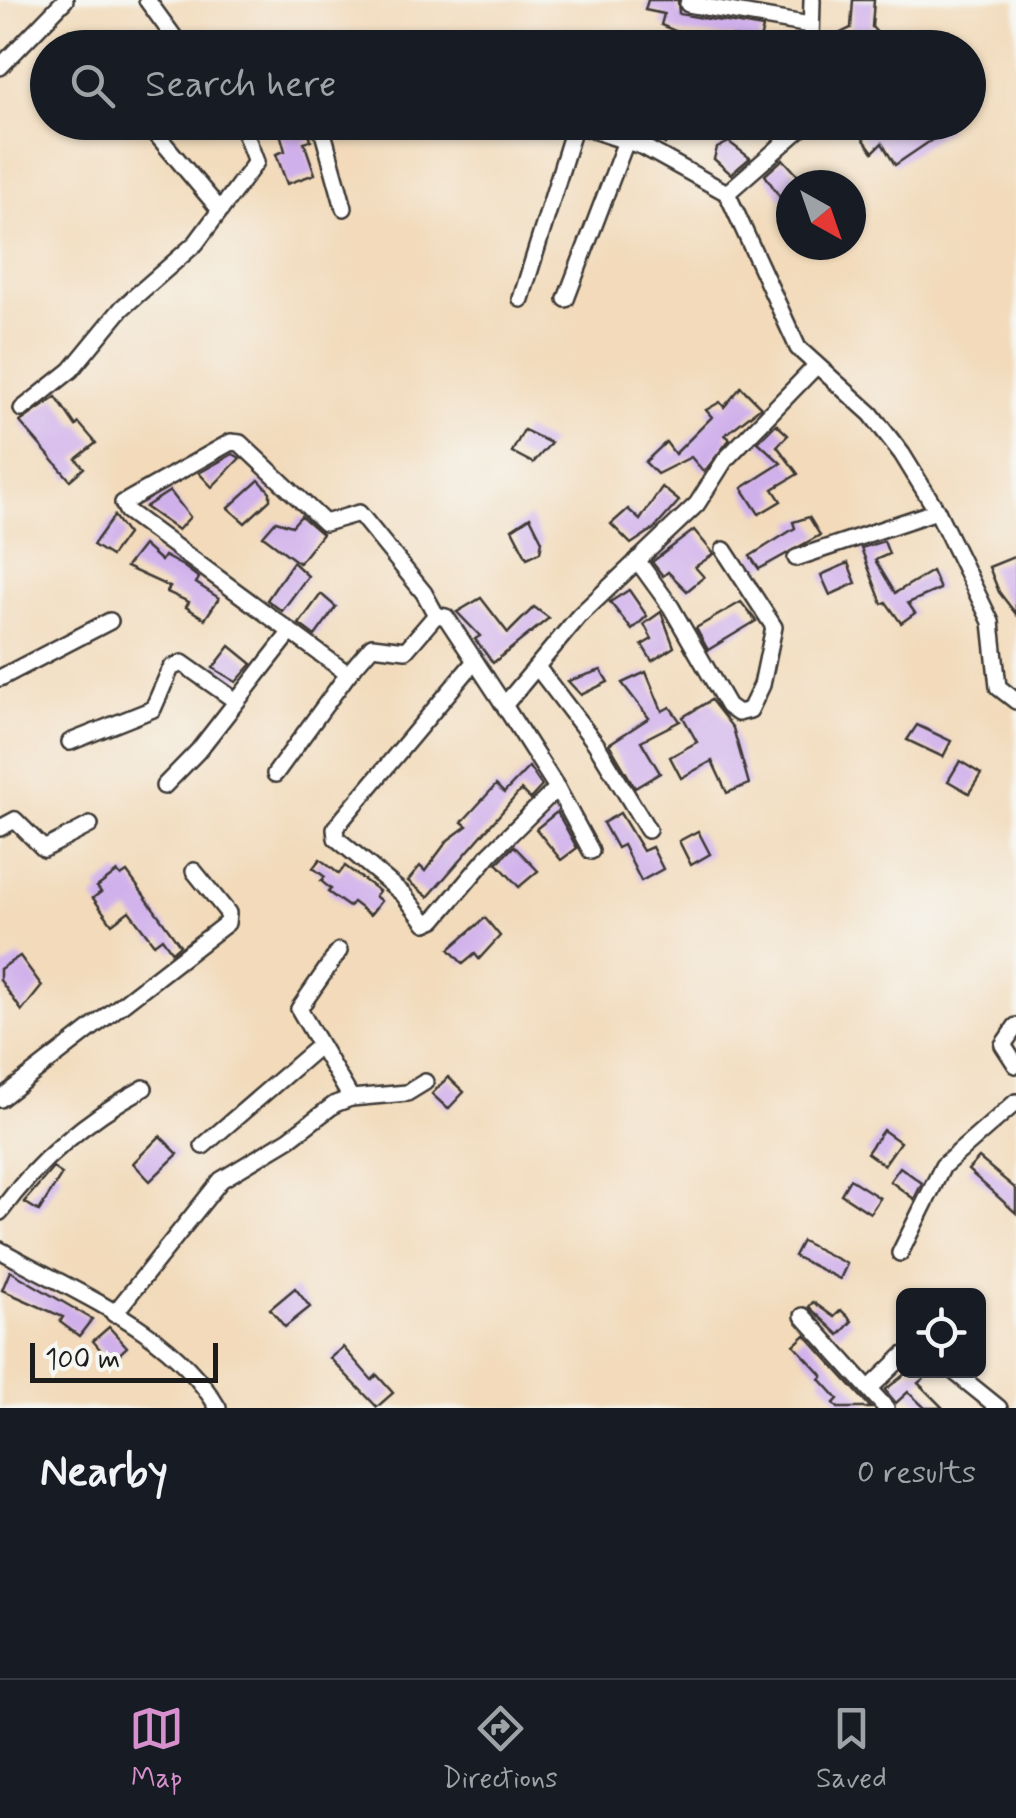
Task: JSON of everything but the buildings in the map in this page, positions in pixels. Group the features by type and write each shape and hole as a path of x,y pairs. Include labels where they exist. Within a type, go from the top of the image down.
{"street":[{"path":"36,30 65,0"},
{"path":"147,0 169,30"},
{"path":"811,30 812,0"},
{"path":"688,4 810,25"},
{"path":"0,67 30,36"},
{"path":"161,140 220,210"},
{"path":"22,409 71,370 122,308 164,276 220,210 256,162 248,140"},
{"path":"325,140 344,208"},
{"path":"521,299 566,140"},
{"path":"623,140 726,193 798,348 871,414 902,454 937,511 991,622 998,688 1016,701"},
{"path":"726,193 787,140"},
{"path":"566,299 626,141"},
{"path":"502,702 507,702 579,616 697,504 725,460 815,367"},
{"path":"348,674 127,511 123,504 230,442 240,443 325,523 359,514 436,615 446,617 556,788 591,850"},
{"path":"796,558 937,511"},
{"path":"638,560 670,606 728,706 738,713 750,710 762,686 774,628 724,550"},
{"path":"275,774 372,646 406,650 436,615"},
{"path":"0,678 110,622"},
{"path":"164,786 290,633"},
{"path":"476,661 334,828 336,838 404,894 426,923 435,919 490,854 556,788"},
{"path":"70,742 154,708 171,668 182,663 236,702"},
{"path":"537,668 596,744 648,830"},
{"path":"0,828 14,820 44,848 90,825"},
{"path":"0,1099 227,923 228,913 194,872"},
{"path":"339,951 298,1010 350,1098"},
{"path":"1016,1026 1004,1045 1016,1065"},
{"path":"202,1146 320,1046"},
{"path":"114,1314 222,1180 350,1098 407,1093 425,1082"},
{"path":"0,1212 36,1168 94,1116 144,1088"},
{"path":"900,1253 943,1166 1016,1102"},
{"path":"0,1250 171,1347 203,1382 218,1408"},
{"path":"802,1316 886,1408"},
{"path":"869,1389 896,1363"},
{"path":"962,1378 999,1408"}]}
